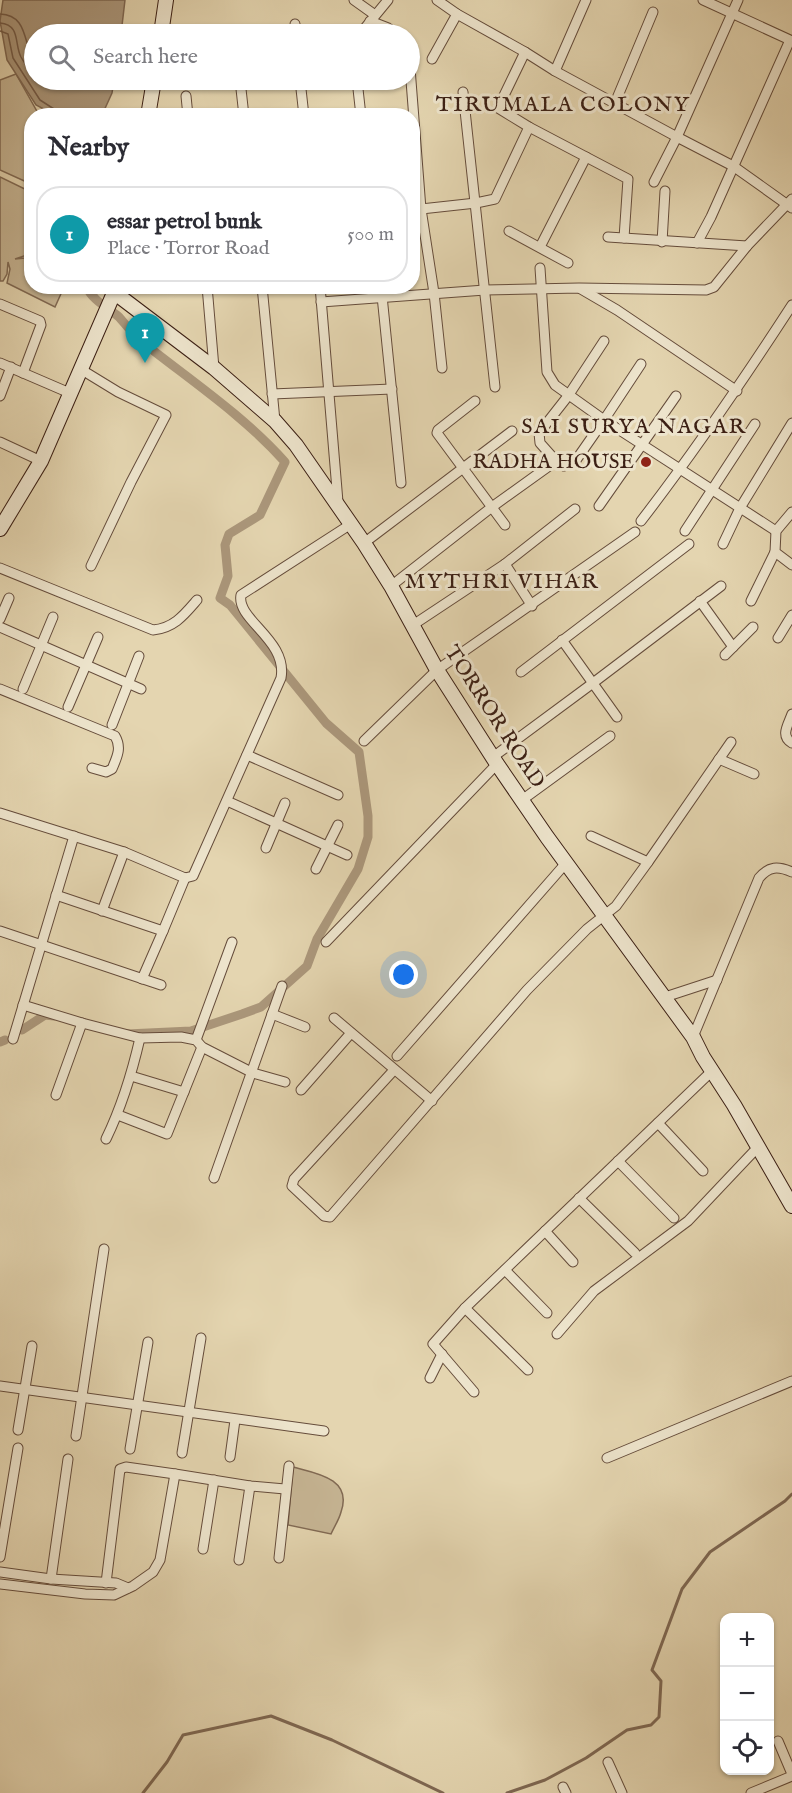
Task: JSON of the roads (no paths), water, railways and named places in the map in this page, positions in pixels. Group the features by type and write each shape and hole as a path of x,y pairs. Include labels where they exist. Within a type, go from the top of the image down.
{"street":[{"path":"162,24 166,0"},
{"path":"354,0 382,24"},
{"path":"368,24 388,0"},
{"path":"321,302 484,290 579,288 706,290 714,287 747,246 791,204 732,166 555,71 457,15 437,0"},
{"path":"697,243 789,50 790,40 703,0"},
{"path":"654,182 677,137 738,0"},
{"path":"555,71 584,1"},
{"path":"615,104 653,12"},
{"path":"432,59 457,15"},
{"path":"525,52 498,108 529,127 628,179 624,238"},
{"path":"149,108 152,90"},
{"path":"241,90 243,108"},
{"path":"301,90 303,108"},
{"path":"358,90 360,108"},
{"path":"411,90 412,108"},
{"path":"463,92 495,387"},
{"path":"186,96 187,108"},
{"path":"420,209 495,199 529,127"},
{"path":"540,247 586,157"},
{"path":"662,242 665,191"},
{"path":"420,224 434,293 442,368"},
{"path":"509,231 568,263"},
{"path":"608,237 747,246"},
{"path":"540,267 547,372 551,381 568,396 776,531"},
{"path":"579,288 617,310 737,391"},
{"path":"0,529 5,509 41,461 114,294"},
{"name":"TORROR ROAD","path":"121,294 214,368 275,421 296,445 364,543 391,586 437,670 495,760 566,863 693,1037 792,1206"},
{"path":"208,294 214,368"},
{"path":"263,294 275,421"},
{"path":"320,294 338,505"},
{"path":"382,294 401,483"},
{"path":"0,304 40,321 41,325 23,373"},
{"path":"641,521 737,391 790,312"},
{"path":"604,342 568,396 539,433 540,443 556,461 564,466 574,463 641,364"},
{"path":"0,363 72,394"},
{"path":"0,396 11,367"},
{"path":"82,370 118,392 166,415 91,566"},
{"path":"272,394 392,388"},
{"path":"599,506 676,396"},
{"path":"475,401 437,432 505,525"},
{"path":"723,544 740,508 792,423"},
{"path":"685,531 755,424"},
{"path":"364,543 512,431"},
{"path":"0,442 41,461"},
{"path":"391,586 492,507 556,461"},
{"path":"413,625 505,564 575,509"},
{"path":"751,601 775,552 776,531 792,512"},
{"path":"0,813 124,852 185,878 196,874 281,678 283,668 276,650 241,606 241,595 351,524"},
{"path":"364,741 437,670 636,532"},
{"path":"521,672 689,544"},
{"path":"775,552 792,565"},
{"path":"505,564 532,606"},
{"path":"0,568 153,630 176,624 197,600"},
{"path":"326,942 495,760 721,586"},
{"path":"0,619 9,598"},
{"path":"700,601 733,647"},
{"path":"778,638 792,615"},
{"path":"23,689 53,617"},
{"path":"0,627 141,689"},
{"path":"725,655 753,627"},
{"path":"68,706 98,637"},
{"path":"562,640 617,717"},
{"path":"112,725 139,656"},
{"path":"0,689 115,736 119,744 119,752 112,769 106,772 92,768"},
{"path":"792,714 785,735 786,739 792,743"},
{"path":"522,800 610,735"},
{"path":"394,1070 294,1179 292,1186 319,1214 330,1217 527,990 587,928 616,906 731,742"},
{"path":"247,755 338,795"},
{"path":"719,759 754,774"},
{"path":"227,801 347,855"},
{"path":"266,848 285,803"},
{"path":"316,869 338,825"},
{"path":"12,1039 74,836"},
{"path":"591,836 648,862"},
{"path":"102,911 124,852"},
{"path":"397,1056 566,863"},
{"path":"693,1037 759,878 768,869 774,867 782,867 792,872"},
{"path":"142,979 185,878"},
{"path":"56,895 163,931"},
{"path":"0,931 161,985"},
{"path":"118,1115 167,1134 184,1092 232,942"},
{"path":"665,997 717,980"},
{"path":"214,1178 282,986"},
{"path":"23,1005 140,1038 181,1037 199,1043 253,1073 285,1082"},
{"path":"272,1014 305,1027"},
{"path":"334,1018 432,1101"},
{"path":"56,1095 82,1023"},
{"path":"301,1090 351,1033"},
{"path":"106,1139 118,1115 140,1038"},
{"path":"474,1392 433,1344 465,1308 712,1071"},
{"path":"131,1076 184,1092"},
{"path":"658,1123 704,1171"},
{"path":"557,1334 594,1291 688,1221 758,1147"},
{"path":"618,1161 674,1218"},
{"path":"579,1198 634,1253"},
{"path":"545,1232 573,1262"},
{"path":"76,1436 104,1248"},
{"path":"505,1270 547,1313"},
{"path":"465,1308 528,1370"},
{"path":"182,1453 201,1338"},
{"path":"130,1449 148,1342"},
{"path":"18,1430 32,1346"},
{"path":"430,1378 442,1354"},
{"path":"607,1458 792,1381"},
{"path":"0,1386 324,1431"},
{"path":"230,1457 235,1420"},
{"path":"0,1557 18,1448"},
{"path":"51,1579 68,1459"},
{"path":"279,1558 289,1466"},
{"path":"106,1583 120,1469 126,1467 250,1486 285,1489"},
{"path":"0,1584 114,1595 128,1588 158,1567 175,1474"},
{"path":"203,1549 214,1480"},
{"path":"239,1560 250,1486"},
{"path":"0,1572 51,1579 116,1583 128,1588"},
{"path":"78,1580 78,1593"},
{"path":"751,1793 792,1775 778,1741"},
{"path":"608,1762 622,1793"}],"water":[{"path":"3,0 125,0 122,24 24,24 24,86 7,60 0,21"},
{"path":"26,90 112,90 105,108 42,108 36,105"}],"waterway":[{"path":"91,294 119,317 141,341 234,413 285,462 260,515 229,534 225,545 228,576 220,598 230,605 326,723 359,752 368,816 368,837 358,869 317,939 307,966 261,1007 191,1031 127,1034"},
{"path":"22,1030 45,1015 54,1016"},
{"path":"0,1042 5,1040"},
{"path":"507,1793 545,1780 586,1758 627,1730 651,1725 659,1717 661,1681 652,1670 682,1589 710,1552 792,1494"},
{"path":"143,1793 167,1762 183,1735 271,1716 332,1740 443,1793"}],"place":[{"name":"essar petrol bunk","path":"145,363"},
{"name":"RADHA HOUSE","path":"646,462"}],"district":[{"name":"TIRUMALA COLONY","path":"563,105"},
{"name":"SAI SURYA NAGAR","path":"634,427"},
{"name":"MYTHRI VIHAR","path":"502,582"}]}
